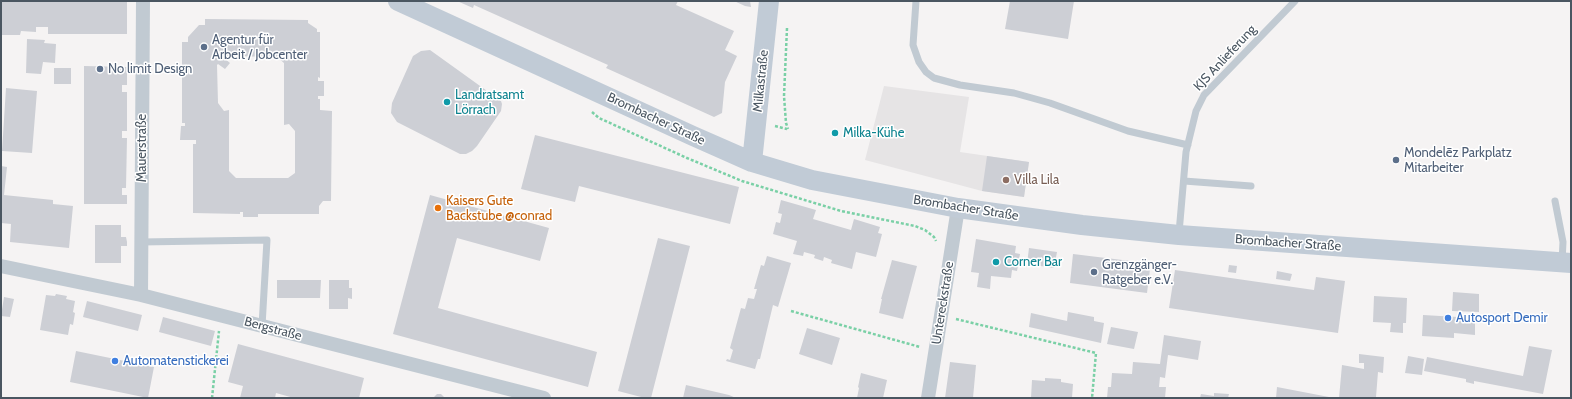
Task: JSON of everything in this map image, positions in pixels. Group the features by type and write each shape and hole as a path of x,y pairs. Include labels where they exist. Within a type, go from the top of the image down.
{"main road":[{"name":"Brombacher Straße","path":"398,1 752,162 812,180 902,199 1082,225 1179,235 1567,263"},
{"name":"Milkastraße","path":"752,162 769,1"}],"street":[{"name":"Mauerstraße","path":"141,295 143,1"},
{"name":"Untereckstraße","path":"928,398 958,208"},
{"name":"Bergstraße","path":"1,266 141,295 544,398"}],"lane":[{"path":"916,1 913,45 919,62 926,72 934,78 960,85 1014,93 1050,103 1128,131 1188,145"},
{"name":"KJS Anlieferung","path":"1179,235 1188,145 1196,110 1204,96 1295,1"},
{"path":"1184,181 1252,186"},
{"path":"1555,201 1567,263"},
{"path":"141,242 267,240 262,326"}],"path":[{"path":"787,25 784,96 786,123 788,129"},
{"path":"791,311 936,351"},
{"path":"212,398 221,315"},
{"path":"941,316 1096,353 1092,398"}],"shaded area":[{"path":"884,86 969,97 960,152 1029,162 1024,197 982,191 865,160"}],"building":[{"path":"1,1 127,1 127,34 48,34 48,27 36,27 36,32 21,31 20,35 1,35"},
{"path":"457,1 678,1 676,5 734,31 725,50 737,56 725,82 722,113 714,117 606,68 608,65 474,5 473,8"},
{"path":"734,1 750,1 751,7 745,6"},
{"path":"1010,1 1074,1 1068,39 1005,29"},
{"path":"205,19 308,20 308,23 317,29 317,32 320,32 320,78 318,77 318,81 324,81 324,96 318,96 318,99 320,99 320,110 332,111 331,201 323,201 319,206 319,214 258,214 258,217 243,217 243,212 240,212 240,214 193,213 193,144 196,144 196,140 180,140 181,126 185,126 185,123 182,123 182,42 188,42 188,37 199,25 205,25","holes":["226,56 277,57 284,63 284,125 289,124 295,131 295,173 288,178 236,178 229,171 229,110 224,111 218,103 217,65 218,64 225,69 230,63 224,58"]},
{"path":"27,39 45,40 44,43 56,44 55,63 43,62 41,74 26,73"},
{"name":"Landratsamt Lörrach","path":"430,50 501,101 501,111 477,146 466,154 460,154 397,122 391,113 392,103 413,56 421,51"},
{"path":"84,66 127,67 127,85 122,85 122,92 127,92 127,131 122,131 122,138 127,138 126,188 122,188 122,195 127,195 127,204 84,204"},
{"path":"54,68 71,68 71,84 54,84"},
{"path":"6,88 37,91 32,153 2,151"},
{"path":"535,135 739,187 730,224 579,186 575,202 521,189"},
{"path":"987,156 1029,162 1024,197 982,191"},
{"path":"1,166 7,167 4,195 53,200 53,204 73,206 69,248 10,242 11,224 1,223"},
{"path":"430,195 549,228 540,261 457,238 438,308 597,352 588,387 393,334"},
{"path":"781,200 816,210 813,219 851,230 854,219 880,227 878,233 882,234 876,257 856,252 852,269 831,263 832,260 824,257 823,261 814,258 815,255 804,252 803,256 793,254 797,241 773,234 776,222 780,223 782,214 778,213"},
{"path":"95,225 121,225 121,237 126,237 127,246 121,246 121,263 95,263"},
{"path":"658,238 690,246 651,398 645,398 618,391"},
{"name":"Corner Bar","path":"976,239 1016,246 1015,253 1020,254 1017,271 1012,270 1011,278 991,276 990,289 977,287 979,273 971,272"},
{"path":"1029,248 1057,252 1054,268 1027,264"},
{"path":"1073,254 1147,263 1150,269 1147,293 1070,283"},
{"path":"767,256 791,263 778,307 773,305 760,359 758,359 755,369 726,361 727,359 730,360 733,350 730,348 741,308 745,309 748,298 754,299 757,289 754,289 761,265 764,266"},
{"path":"892,260 917,266 903,319 879,313 881,299"},
{"path":"1229,265 1237,266 1236,273 1228,272"},
{"path":"1175,270 1314,290 1316,277 1345,281 1338,333 1169,308"},
{"path":"1277,271 1292,274 1290,281 1276,279"},
{"path":"277,280 321,280 320,298 277,298"},
{"path":"329,280 349,280 349,288 352,288 352,299 348,298 348,309 329,309"},
{"path":"1453,292 1479,294 1479,312 1452,311"},
{"path":"56,294 67,296 66,299 75,301 73,325 70,324 68,335 40,330 46,295 55,296"},
{"path":"1374,296 1407,298 1406,323 1403,323 1403,333 1390,332 1391,323 1373,322"},
{"path":"4,297 14,299 10,317 1,316"},
{"path":"87,301 142,315 138,331 83,317"},
{"path":"1068,312 1094,317 1094,321 1104,323 1101,343 1029,327 1031,313 1067,321"},
{"path":"1423,315 1475,318 1475,335 1454,333 1454,338 1422,336"},
{"path":"163,317 215,331 211,346 159,332"},
{"path":"1111,327 1138,332 1134,349 1107,344"},
{"path":"807,328 840,338 832,365 799,354"},
{"path":"1164,335 1201,341 1198,360 1168,355 1165,378 1160,377 1159,387 1166,387 1165,398 1107,398 1108,387 1111,387 1112,373 1132,374 1133,362 1160,364"},
{"path":"238,344 364,378 359,398 294,398 276,393 275,398 240,398 243,386 228,382"},
{"path":"1529,346 1552,350 1543,394 1474,381 1474,384 1466,382 1466,379 1424,371 1427,357 1523,376"},
{"path":"76,351 154,367 148,398 70,382"},
{"path":"1359,354 1384,357 1383,373 1378,372 1376,397 1379,398 1339,398 1342,365 1364,369 1364,363 1359,363"},
{"path":"1408,356 1424,359 1422,375 1405,373"},
{"path":"950,362 976,365 973,398 945,398"},
{"path":"861,373 887,380 883,398 857,398"},
{"path":"1045,378 1061,379 1061,382 1073,384 1072,398 1031,398 1032,380 1045,381"},
{"path":"686,385 729,395 736,398 683,398"},
{"path":"1277,387 1329,397 1329,398 1276,398"},
{"path":"1214,393 1229,394 1228,398 1200,398 1201,394 1214,396"},
{"path":"437,394 441,394 445,398 433,398"}],"place":[{"name":"Agentur für Arbeit / Jobcenter","path":"204,47"},
{"name":"No limit Design","path":"100,69"},
{"name":"Landratsamt Lörrach","path":"447,102"},
{"name":"Milka-Kühe","path":"835,133"},
{"name":"Mondelēz Parkplatz Mitarbeiter","path":"1396,160"},
{"name":"Villa Lila","path":"1006,180"},
{"name":"Kaisers Gute Backstube @conrad","path":"438,208"},
{"name":"Corner Bar","path":"996,262"},
{"name":"Grenzgänger- Ratgeber e.V.","path":"1094,272"},
{"name":"Autosport Demir","path":"1448,318"},
{"name":"Automatenstickerei","path":"115,361"}]}
